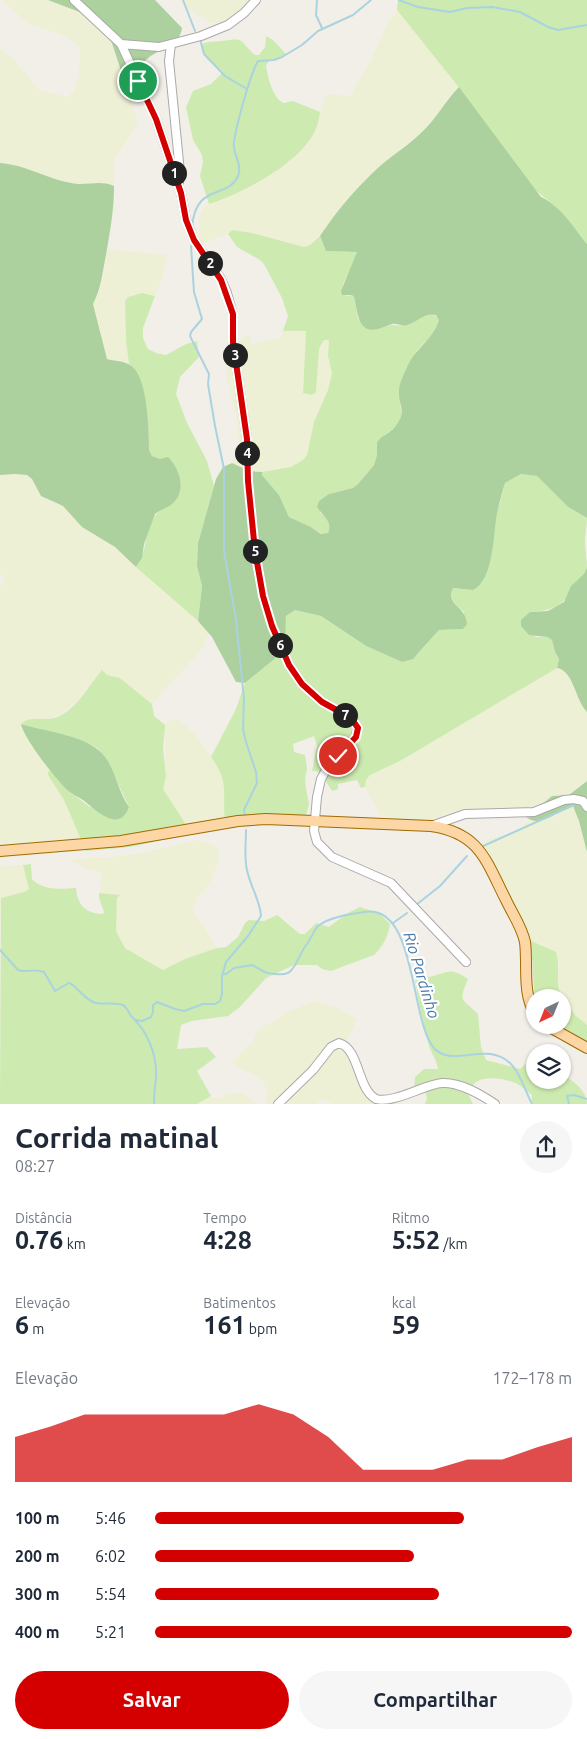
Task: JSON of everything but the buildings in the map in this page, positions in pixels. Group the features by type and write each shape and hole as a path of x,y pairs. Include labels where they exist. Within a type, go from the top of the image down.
{"main road":[{"path":"0,851 121,841 238,821 266,820 431,826 460,834 474,843 486,859 524,938 527,989"},
{"path":"562,1034 587,1048"}],"street":[{"path":"74,0 121,44 156,119 178,185 186,220 194,240 221,280 233,314 233,342 247,439 248,481 255,551 263,596 272,626 289,665 302,684 322,702 351,718 358,728 356,737 326,770 321,779 317,797 315,837 327,854 387,880 466,962"},
{"path":"121,44 159,47 201,36 228,25 244,13 256,0"},
{"path":"171,44 170,61 180,172 178,185"},
{"path":"431,826 465,814 534,812 564,800 574,799 583,801 587,807"},
{"path":"278,1104 313,1070 331,1047 339,1043 350,1051 369,1092 376,1099 401,1098 439,1083 447,1083 475,1092 495,1104"}],"green space":[{"path":"2,0 48,0 82,13 109,34 138,123 114,160 114,186 107,183 70,183 10,164 0,163 0,48 13,58 38,89 67,97 74,91 79,74 80,48 65,36 28,24"},
{"path":"48,0 155,0 182,28 173,43 147,59 125,83 109,34 82,13"},
{"path":"180,0 253,0 245,10 235,16 223,22 210,23 188,9"},
{"path":"398,0 587,0 587,244 563,214 532,186 457,85 397,10"},
{"path":"397,10 459,87 449,96 435,119 424,131 380,166 356,190 334,215 320,236 310,245 304,247 252,233 232,230 226,235 199,245 199,216 202,210 209,204 258,183 275,172 315,130 326,94 350,96 371,60 388,22"},
{"path":"266,36 273,40 286,54 268,62 266,66 274,93 284,103 293,101 320,112 317,126 307,143 283,166 238,193 209,204 200,176 203,162 202,155 193,140 186,107 193,91 211,84 223,72 203,53 202,44 235,39 241,41 255,55 259,55 265,47"},
{"path":"459,87 541,197 561,212 587,244 587,518 568,507 537,476 521,474 505,483 497,514 489,567 485,577 480,585 473,590 453,588 452,598 466,618 467,624 463,629 439,630 413,659 402,662 366,646 321,616 295,610 286,616 285,639 278,656 245,683 236,682 212,637 198,621 202,586 197,566 198,543 216,479 223,467 232,463 249,471 262,472 262,475 279,495 289,517 321,534 328,533 329,526 327,519 317,507 319,501 329,494 353,488 374,465 377,455 377,442 395,427 400,419 402,411 399,391 404,374 411,359 433,332 439,320 436,315 432,314 424,316 411,324 392,324 373,330 363,326 358,316 354,297 352,295 342,295 341,291 357,252 326,251 320,236 355,191 380,166 430,124"},
{"path":"0,163 10,164 69,183 102,183 114,186 113,212 106,255 100,286 93,304 107,359 130,365 141,380 149,430 149,450 152,456 160,459 168,457 176,467 180,480 177,499 155,514 144,544 142,558 136,567 115,547 82,527 63,506 41,496 32,479 27,475 0,475"},
{"path":"232,230 252,233 304,247 310,245 320,236 326,251 357,252 356,259 343,284 346,296 352,295 354,297 358,319 381,328 388,325 409,324 430,314 439,318 437,328 414,355 401,396 402,412 400,418 397,425 377,442 377,455 374,465 353,488 329,494 320,512 328,522 328,533 322,534 289,517 279,495 262,475 262,472 291,467 303,460 307,455 314,422 328,390 332,373 328,356 329,340 324,340 319,349 316,392 312,395 303,393 306,331 283,331 288,316 282,298 264,264 237,247 228,234"},
{"path":"107,249 167,255 163,276 155,296 142,293 128,297 125,301 126,341 129,364 107,360 93,303 104,275"},
{"path":"142,293 155,296 143,328 143,338 148,349 166,355 186,344 197,341 199,357 180,377 176,394 187,423 207,461 214,486 198,543 197,566 202,586 198,621 136,567 143,554 151,523 161,510 160,459 152,456 149,450 148,417 144,392 135,371 129,364 126,341 125,301 128,297"},
{"path":"283,331 306,331 302,388 324,340 329,340 328,356 332,373 328,390 314,422 307,455 303,460 283,469 262,472 249,471 232,463 239,446 237,422 227,380 226,362 243,336 250,336 252,344 280,338"},
{"path":"521,474 537,476 568,507 587,518 585,541 587,568 584,575 558,606 530,612 535,637 547,637 552,640 559,659 557,668 400,761 370,775 366,780 365,787 361,788 357,780 338,784 338,789 332,791 323,777 324,772 312,771 317,746 314,736 293,744 294,752 305,755 307,769 305,778 309,804 304,824 278,822 226,826 223,783 211,757 236,709 245,683 278,656 282,648 286,616 295,610 321,616 366,646 402,662 418,654 439,630 463,629 464,612 452,599 453,588 473,590 482,582 490,560 497,513 505,483"},
{"path":"0,475 27,475 49,501 63,506 82,527 115,547 190,613 209,633 203,648 152,704 120,678 107,675 87,687 79,700 56,718 29,719 28,740 51,770 48,772 64,800 86,851 0,858 0,586 4,583 4,578 0,573"},
{"path":"587,568 587,712 567,674 557,668 559,659 552,640 547,637 529,635 521,626 521,620 530,612 548,611 564,602 571,586 584,574"},
{"path":"557,668 564,671 569,677 587,712 587,781 575,792 569,795 552,796 544,802 523,809 466,809 454,811 427,822 405,821 380,815 365,787 366,780 370,775 400,761"},
{"path":"102,670 107,675 120,678 152,704 154,716 165,725 163,748 166,776 163,789 192,834 130,847 86,851 64,800 48,772 51,770 67,790 90,807 129,807 106,758 92,745 21,724 28,720 50,719 63,715 76,704"},
{"path":"177,719 193,732 221,770 225,784 224,814 226,827 192,834 163,790 166,776 164,724"},
{"path":"21,724 79,739 99,750 106,758 129,807 125,815 119,819 107,817 67,790 34,749"},
{"path":"587,781 587,852 573,806 543,820 531,820 526,817 552,796 569,795"},
{"path":"573,806 587,852 587,1025 571,1010 571,989 558,989 557,983 559,962 545,946 527,939 473,847 491,838 513,833 530,820 536,821 556,816"},
{"path":"198,840 215,846 219,851 220,858 211,880 204,891 197,897 193,910 217,948 185,959 163,970 126,948 116,931 117,898 119,895 99,893 102,874 69,860 131,855"},
{"path":"31,864 32,879 36,883 53,888 76,888 81,904 97,914 103,914 104,912 99,893 120,895 117,898 116,931 125,948 163,970 185,959 217,948 226,947 238,937 245,923 249,920 264,921 277,915 300,934 305,934 316,923 329,927 346,914 360,907 380,914 390,924 385,941 374,955 331,971 322,969 317,965 294,965 266,978 240,1007 228,1016 192,1021 181,1025 177,1049 207,1047 216,1057 197,1071 211,1096 197,1104 0,1104 1,898 29,889 23,865"},
{"path":"23,865 29,889 18,893 2,914 0,924 0,866"},
{"path":"527,939 556,952 559,989 534,989 532,957"},
{"path":"416,970 429,977 452,972 468,979 463,992 463,999 478,1014 481,1047 486,1060 520,1069 526,1063 526,1089 571,1089 571,1080 582,1090 587,1104 531,1104 532,1095 516,1083 487,1078 471,1087 468,1094 473,1104 425,1104 427,1098 425,1091 414,1087 415,1077 424,1069 438,1069 429,1046 422,1018 414,972"},
{"path":"314,1001 337,1008 357,1019 344,1047 357,1083 368,1096 400,1099 401,1104 334,1104 321,1099 317,1104 265,1104 268,1094 264,1083 254,1074 238,1068 232,1062 254,1041 258,1030 290,1011"},
{"path":"571,1010 587,1025 587,1051 561,1034 571,1034"},
{"path":"233,1093 244,1093 257,1104 197,1104 210,1097 219,1098"}],"waterway":[{"path":"183,0 195,31"},
{"path":"317,0 316,15 322,28"},
{"path":"192,227 199,203 205,197 227,188 238,176 239,167 234,151 234,142 251,77 258,61 274,60 282,57 302,45 318,31 353,15 371,0"},
{"path":"399,0 418,7 450,12 467,8 492,7 520,12 548,27 558,30 587,25"},
{"path":"200,39 204,54 225,76 247,89"},
{"path":"191,246 194,292 202,319 190,336 209,374 208,384 224,469 224,551 236,620 244,699 243,729 256,772 257,783 244,810 245,817"},
{"path":"481,847 574,805"},
{"path":"136,1020 142,1021 151,1017 153,1005 157,1002 184,1011 203,1004 215,1004 220,1001 222,976 226,962 248,936 261,916 246,865 246,830"},
{"path":"416,905 440,886 467,856"},
{"name":"Rio Pardinho","path":"223,974 234,968 252,965 268,973 288,973 294,967 318,926 340,916 365,912 382,914 394,926 403,943 410,965 420,1012 433,1047 441,1053 450,1056 491,1054 501,1057 511,1064 518,1073 532,1104"},
{"path":"393,923 407,913"},
{"name":"Rio Pardinho","path":"0,950 18,970 44,972 55,991 69,983 93,1002 100,1004 116,1003 124,1006 143,1030 153,1052 156,1069 154,1104"},
{"path":"569,1104 567,1096 574,1095 587,1099"}],"route":[{"path":"138,81 156,119 181,193 186,220 194,240 221,280 233,314 233,342 247,439 248,481 255,551 263,596 272,626 289,665 302,684 322,702 351,718 356,722 358,728 356,737 338,756"}]}
